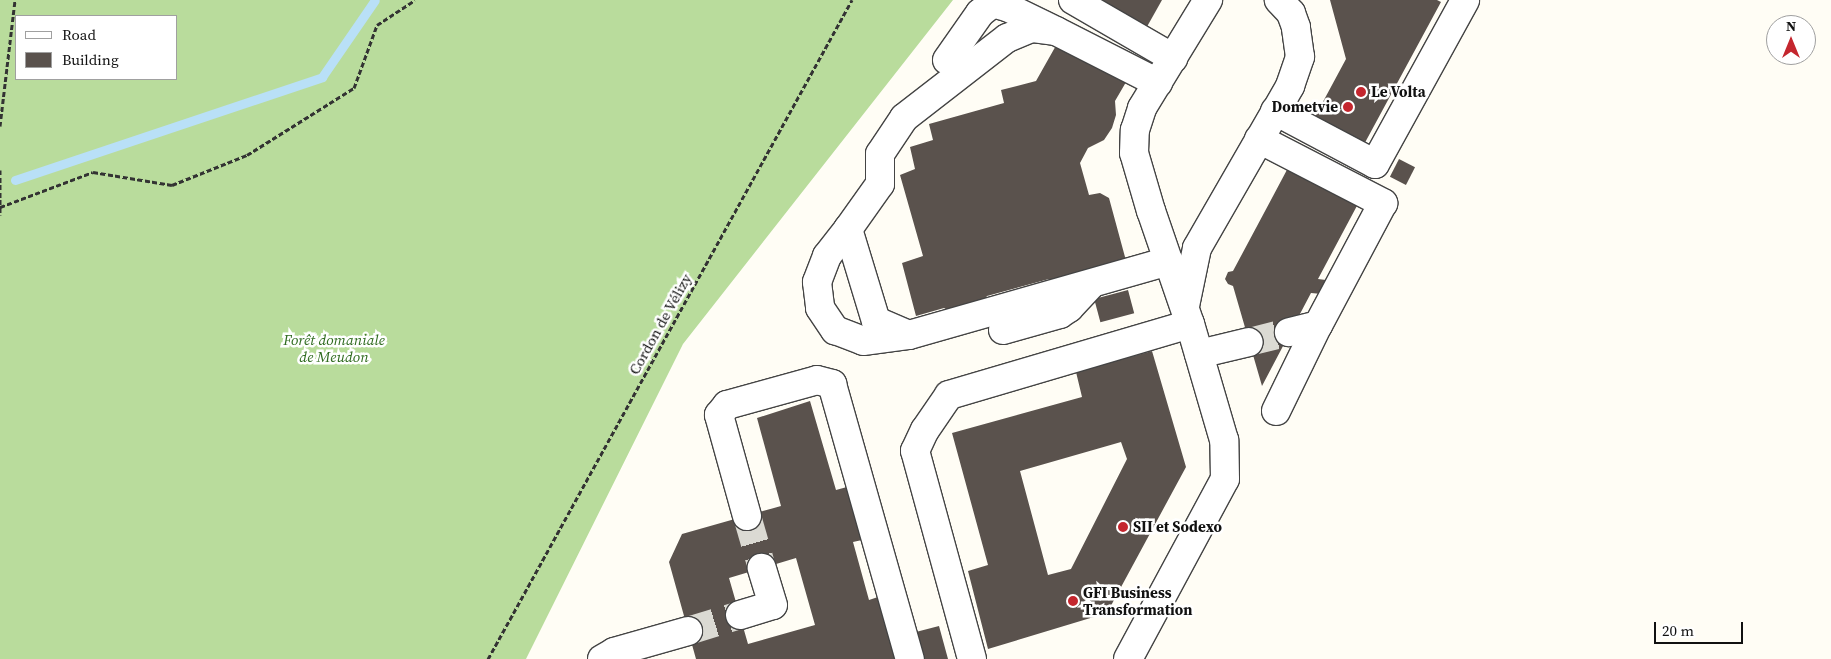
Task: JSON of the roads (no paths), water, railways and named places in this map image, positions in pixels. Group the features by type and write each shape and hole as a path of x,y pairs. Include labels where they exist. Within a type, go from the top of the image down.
{"street":[{"path":"1073,0 1173,58"},
{"path":"1128,659 1225,479 1224,440 1187,315 1134,153 1135,130 1142,108 1208,0"},
{"path":"1187,315 1197,248 1290,86 1300,57 1296,27 1291,12 1279,0"},
{"path":"1275,111 1375,164 1465,0"},
{"path":"947,60 980,12 993,3 1009,8 1158,83"},
{"path":"1056,31 1031,28 1008,38 904,118 880,154 880,184 827,256 817,282 820,308 835,330 863,341 910,335 1169,261"},
{"path":"1259,139 1382,203 1276,410"},
{"path":"848,229 876,321 910,335"},
{"path":"1003,330 1060,314 1069,308 1092,283"},
{"path":"972,659 915,451 925,430 949,395 1187,315"},
{"path":"1289,332 1318,326"},
{"path":"1199,354 1249,342"},
{"path":"747,516 719,416 728,405 817,380 832,384 910,659"},
{"path":"740,615 773,605 762,568"},
{"path":"602,659 614,652 688,630"},
{"path":"1111,659 1142,632"}],"waterway":[{"path":"15,180 322,77 375,0"}],"tunnel":[{"path":"1249,342 1289,332"},
{"path":"747,516 762,568"},
{"path":"688,631 740,615"}],"place":[{"name":"Le Volta","path":"1361,92"},
{"name":"Dometvie","path":"1348,107"},
{"name":"SII et Sodexo","path":"1123,527"},
{"name":"GFI Business Transformation","path":"1073,601"}],"park label":[{"name":"Forêt domaniale de Meudon","path":"334,348"}]}
